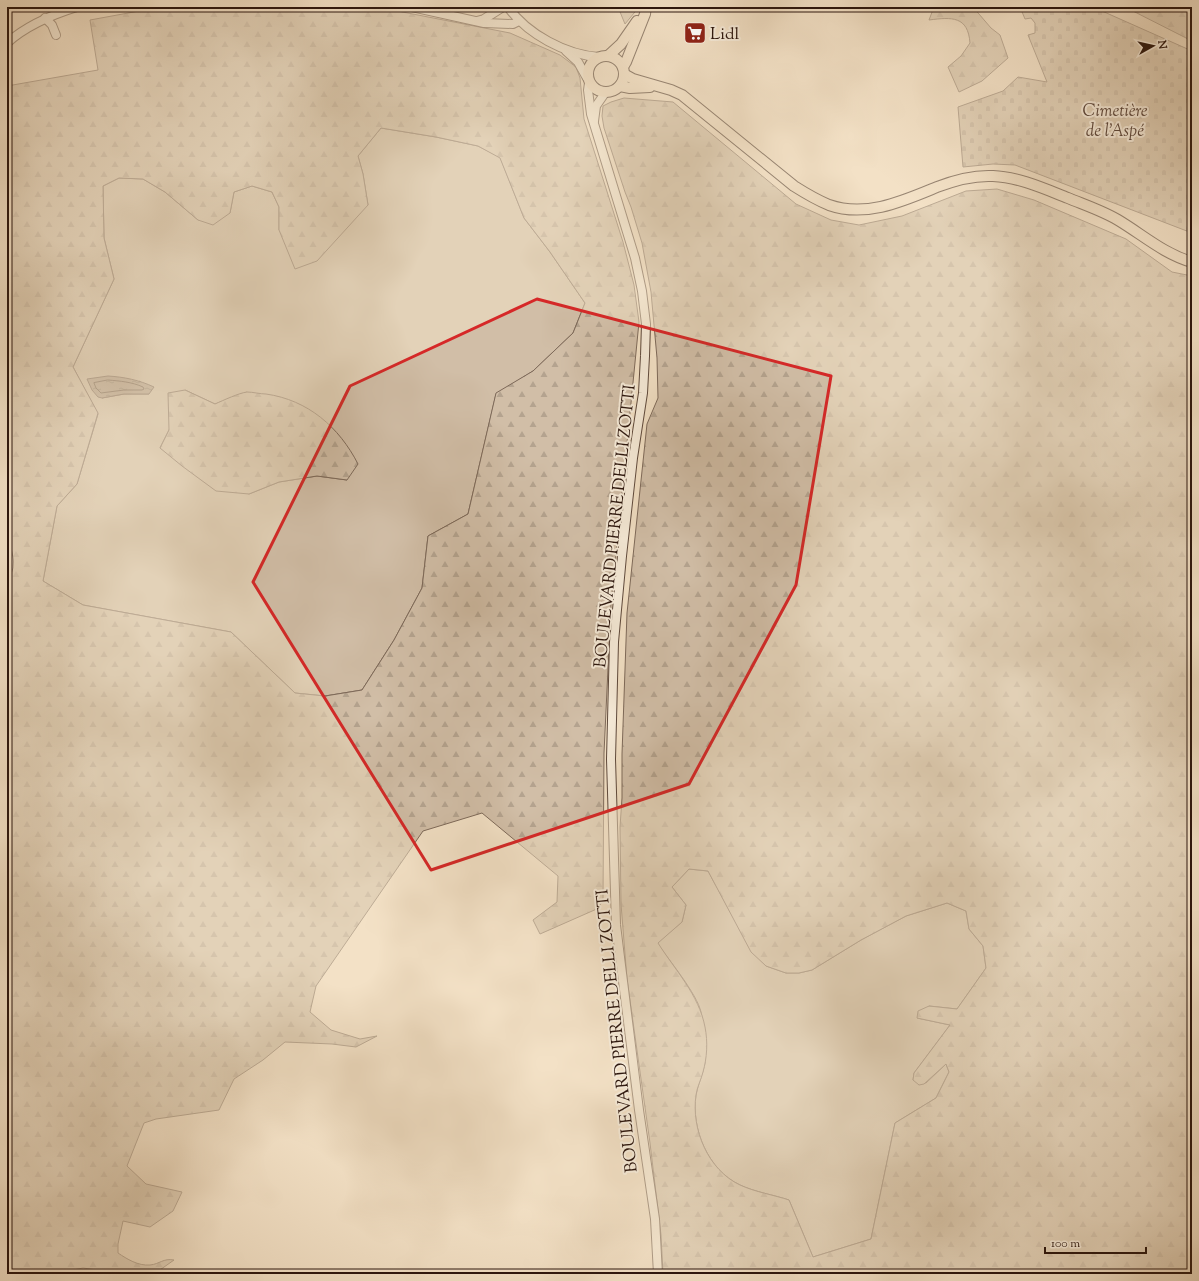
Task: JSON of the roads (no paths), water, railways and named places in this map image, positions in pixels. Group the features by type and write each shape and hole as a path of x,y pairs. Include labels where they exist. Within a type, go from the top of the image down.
{"main road":[{"path":"645,7 645,14 623,70 622,82 620,86 614,91 605,93 596,90 588,80 587,71 590,65 594,60 621,44 636,24 645,7"},
{"path":"603,56 617,60 623,70 633,79 671,90 682,96 794,186 829,205 844,209 863,210 883,207 901,202 956,180 978,176 1005,177 1046,189 1101,211 1118,220 1163,250 1192,262"},
{"path":"620,86 630,88 656,86"}],"street":[{"path":"7,43 27,28 45,18 77,7"},
{"path":"412,7 460,19 494,24 513,24 519,21"},
{"path":"477,21 484,19 503,7"},
{"path":"508,7 519,21 528,29 562,48 584,56 603,56"},
{"path":"45,18 52,25 56,35"},
{"path":"562,48 578,62 588,80"},
{"name":"BOULEVARD PIERRE DELLI ZOTTI","path":"588,80 591,114 635,258 642,291 646,324 646,356 643,394 623,548 614,642 611,759 616,925 639,1110 655,1219 658,1274"},
{"name":"BOULEVARD PIERRE DELLI ZOTTI","path":"594,122 596,106 605,93"},
{"path":"7,551 9,560 7,572"}],"water":[{"path":"108,376 131,379 154,387 149,394 124,394 102,398 98,397 92,390 87,379"}],"place":[{"name":"Lidl","path":"695,33"}],"park label":[{"name":"Cimetière de l'Aspé","path":"1115,120"}]}
